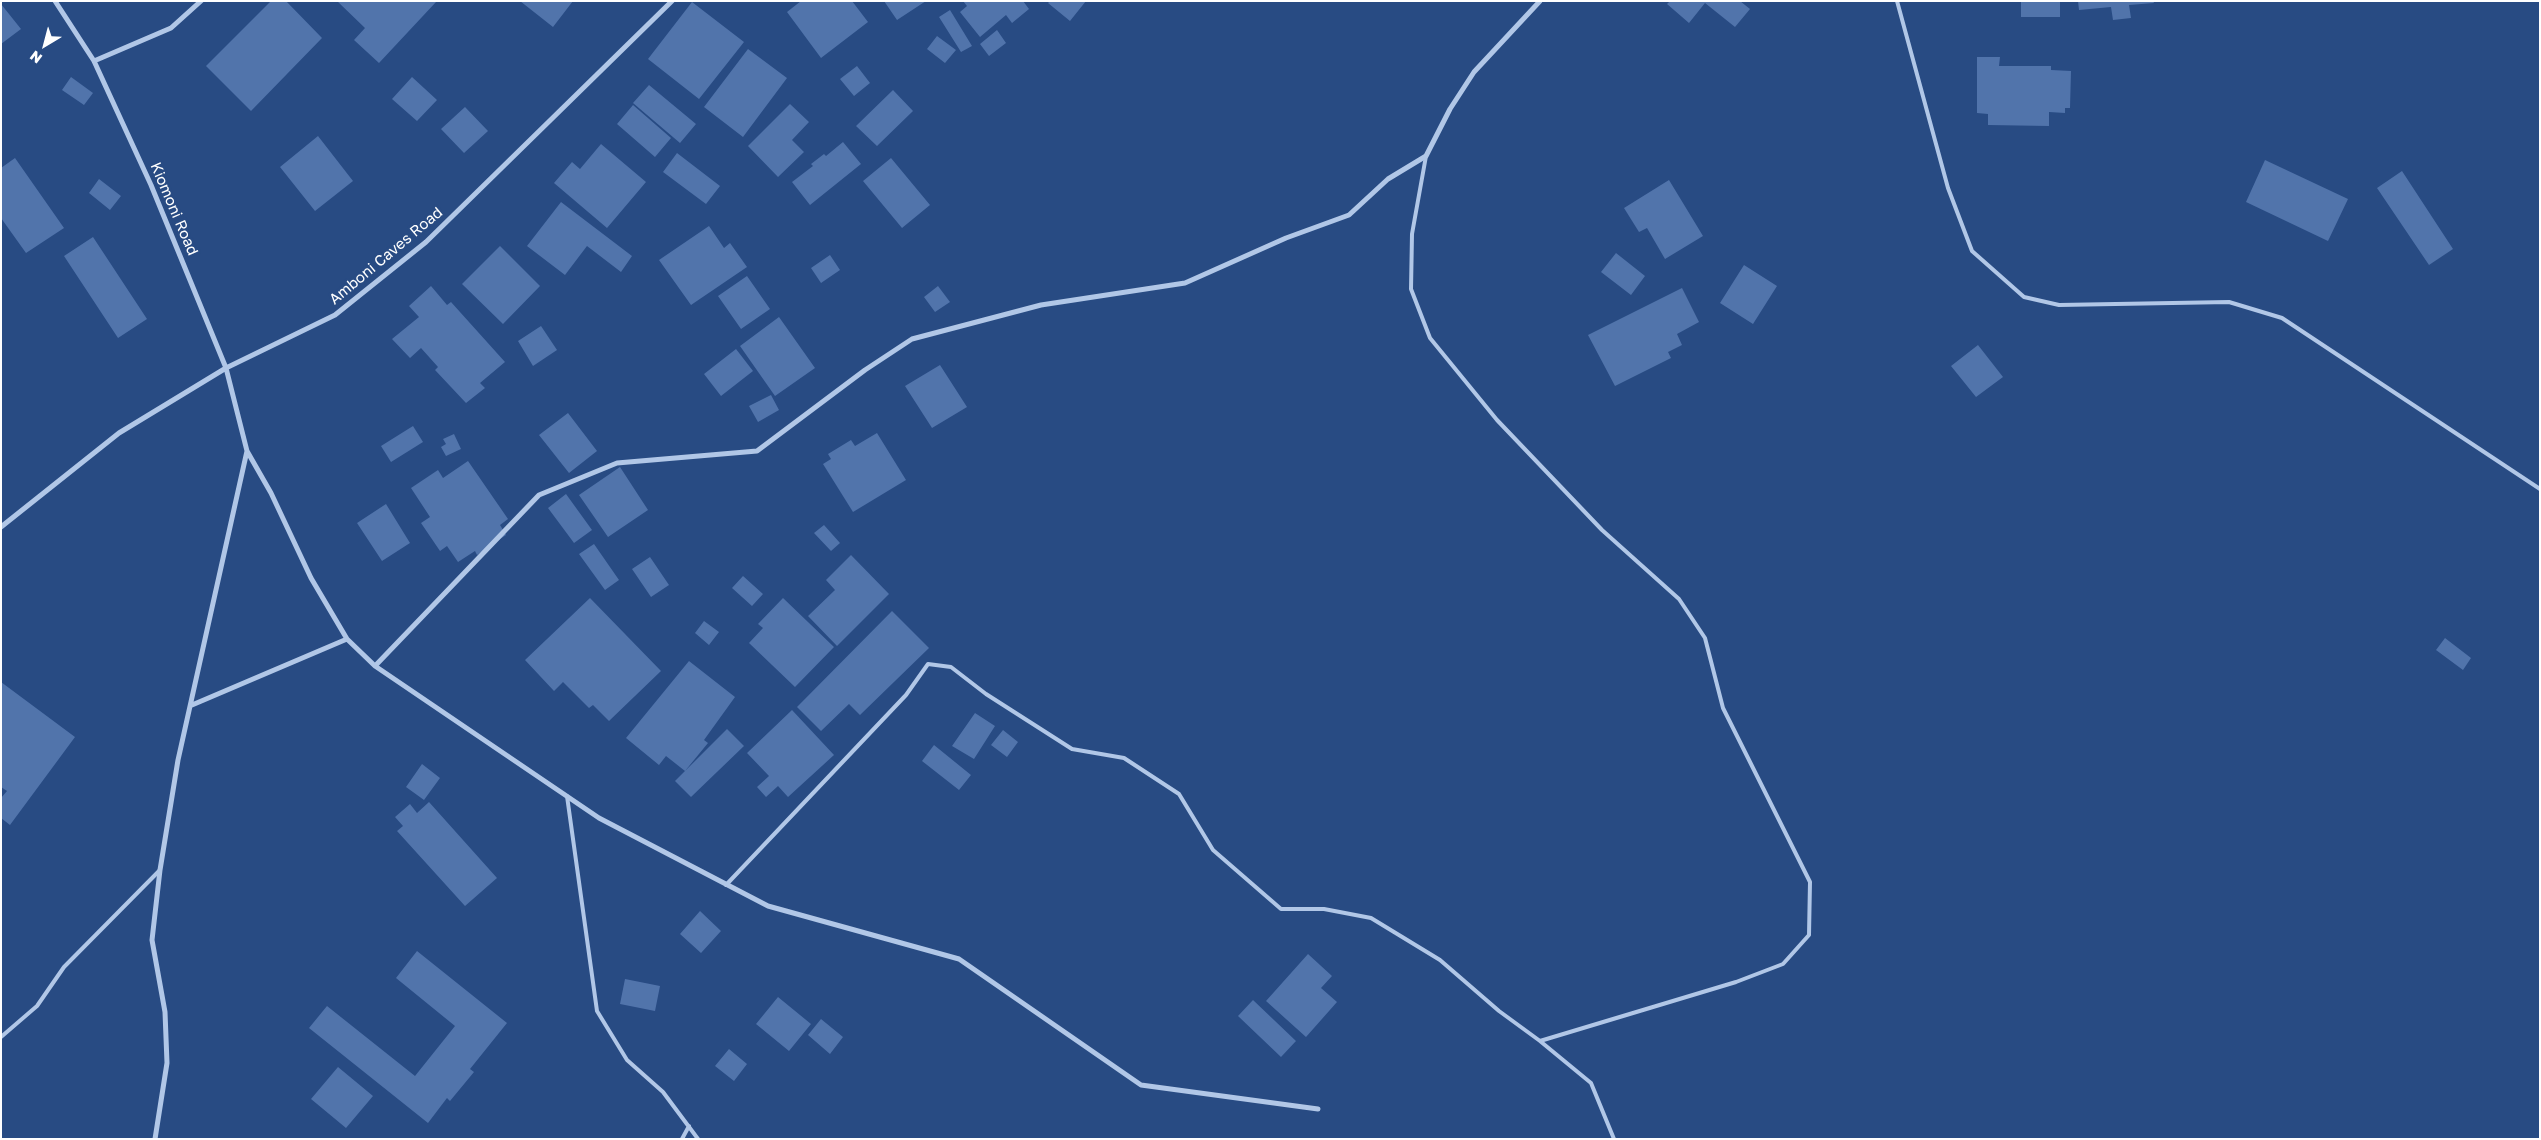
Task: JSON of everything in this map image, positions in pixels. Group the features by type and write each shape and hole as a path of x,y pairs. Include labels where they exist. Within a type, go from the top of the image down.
{"street":[{"name":"Kiomoni Road","path":"55,1 94,61 151,185 226,368 247,451"},
{"path":"94,61 171,28 201,1"},
{"name":"Amboni Caves Road","path":"1,527 119,433 226,368 335,315 426,242 672,1"},
{"path":"375,666 539,495 617,463 757,451 865,370 912,339 1041,306 1185,283 1286,238 1349,215 1388,179 1426,156 1450,109 1474,72 1540,1"},
{"path":"247,451 271,493 311,578 348,639 375,666 599,818 768,906 959,959 1141,1085 1318,1110"},
{"path":"155,1139 168,1063 165,1012 152,940 160,870 178,760 192,706 247,451"},
{"path":"192,706 348,639"}],"lane":[{"path":"1897,1 1948,188 1972,251 2024,297 2059,306 2229,302 2282,318 2540,489"},
{"path":"1426,156 1412,234 1411,289 1430,338 1510,434 1602,530 1679,599 1705,638 1723,708 1810,882 1809,935 1783,964 1736,982 1540,1041"},
{"path":"726,885 906,694 928,664 951,667 986,694 1072,749 1124,758 1179,794 1213,850 1281,909 1324,909 1371,918 1440,960 1499,1011 1540,1041 1591,1084 1614,1139"},
{"path":"567,796 597,1011 626,1060 663,1092 698,1139"},
{"path":"1,1038 37,1006 64,967 160,870"},
{"path":"682,1139 689,1126"}],"building":[{"path":"271,1 286,1 322,38 251,111 206,66"},
{"path":"337,1 436,2 379,63 354,40 365,28"},
{"path":"520,1 573,1 553,27"},
{"path":"801,1 852,1 868,22 821,58 787,12"},
{"path":"884,1 926,1 897,20"},
{"path":"963,1 1023,1 1029,9 1012,23 1006,15 980,37 960,12 967,6"},
{"path":"1050,1 1086,1 1070,21 1048,3"},
{"path":"1670,1 1740,1 1750,9 1735,27 1705,3 1689,23 1667,4"},
{"path":"2021,1 2060,1 2060,17 2021,17"},
{"path":"2078,1 2153,1 2154,3 2129,5 2131,18 2113,20 2111,7 2079,10"},
{"path":"692,2 744,42 699,99 648,59"},
{"path":"1,4 21,29 1,44"},
{"path":"950,10 972,46 961,52 939,17"},
{"path":"997,30 1006,43 989,56 980,44"},
{"path":"937,36 956,50 945,63 927,49"},
{"path":"748,49 787,78 743,137 704,107"},
{"path":"1977,57 2000,57 1999,66 2051,66 2051,70 2071,71 2070,108 2065,108 2065,113 2049,112 2049,126 1988,125 1988,114 1977,113"},
{"path":"857,66 870,83 854,96 840,79"},
{"path":"71,77 93,93 84,105 62,90"},
{"path":"412,77 437,100 417,121 392,99"},
{"path":"649,85 696,124 680,143 633,103"},
{"path":"893,90 913,111 877,146 856,126"},
{"path":"790,104 809,122 792,140 804,152 778,177 748,146"},
{"path":"633,105 671,138 655,157 617,124"},
{"path":"465,107 488,131 464,153 441,129"},
{"path":"318,136 353,181 315,211 280,167"},
{"path":"843,142 861,164 810,205 792,182 813,166 811,164 824,154 826,156"},
{"path":"601,144 646,182 607,228 554,183 572,162 580,169"},
{"path":"677,153 720,186 706,204 663,172"},
{"path":"15,158 64,228 26,253 1,218 1,168"},
{"path":"891,158 930,205 902,228 863,181"},
{"path":"2265,160 2348,199 2328,241 2246,202"},
{"path":"2402,171 2453,249 2429,265 2377,188"},
{"path":"99,179 121,196 110,210 89,193"},
{"path":"1669,180 1703,236 1665,259 1647,228 1639,232 1624,208"},
{"path":"561,202 632,256 621,272 587,246 565,275 527,246"},
{"path":"709,226 724,248 730,243 747,267 691,305 659,260"},
{"path":"93,237 147,319 118,338 64,256"},
{"path":"500,246 540,286 503,324 462,284"},
{"path":"1616,253 1645,276 1631,295 1601,272"},
{"path":"830,255 840,270 821,283 811,268"},
{"path":"1744,265 1777,286 1753,324 1720,303"},
{"path":"747,276 770,309 741,329 718,296"},
{"path":"431,286 447,305 451,302 505,362 480,383 485,388 466,403 435,370 438,367 421,348 410,358 392,339 419,317 409,306"},
{"path":"938,286 950,302 935,312 924,297"},
{"path":"1682,288 1699,322 1677,334 1682,345 1668,352 1671,358 1615,386 1588,335"},
{"path":"779,317 815,368 775,396 740,346"},
{"path":"541,326 557,350 533,366 518,341"},
{"path":"1978,345 2003,377 1976,397 1951,366"},
{"path":"736,349 753,371 721,396 704,374"},
{"path":"940,365 967,407 932,428 905,386"},
{"path":"771,395 779,410 758,422 749,406"},
{"path":"568,413 597,451 569,473 539,435"},
{"path":"413,426 423,442 391,462 381,446"},
{"path":"877,433 906,480 853,512 823,464 831,459 828,454 851,440 855,446"},
{"path":"454,434 461,449 446,456 441,447 446,444 443,439"},
{"path":"468,461 508,519 500,525 506,535 477,555 475,551 458,562 447,546 440,551 421,523 430,517 411,488 438,470 443,478"},
{"path":"620,467 648,510 608,537 579,495"},
{"path":"566,494 592,530 574,543 548,508"},
{"path":"386,504 410,543 382,561 357,523"},
{"path":"824,525 840,543 831,551 814,533"},
{"path":"594,544 619,580 605,590 579,554"},
{"path":"851,555 889,594 837,646 808,616 835,590 826,580"},
{"path":"650,557 669,585 651,597 632,569"},
{"path":"743,576 763,594 752,606 732,588"},
{"path":"590,598 661,671 609,721 593,705 589,708 563,682 554,691 525,660"},
{"path":"783,598 834,647 795,687 749,643 763,628 758,624"},
{"path":"892,611 929,648 860,715 849,704 821,731 797,707"},
{"path":"704,621 719,632 709,645 695,633"},
{"path":"2445,638 2471,658 2463,670 2436,650"},
{"path":"689,661 735,697 704,740 708,743 685,771 666,756 659,765 626,738"},
{"path":"1,682 75,737 10,825 1,818 1,798 7,791 1,787"},
{"path":"792,710 834,755 788,797 778,786 766,797 757,787 769,776 747,753"},
{"path":"975,713 995,726 974,759 952,746"},
{"path":"727,729 744,746 691,797 675,781"},
{"path":"1003,730 1018,742 1007,757 991,745"},
{"path":"934,745 971,775 959,790 922,761"},
{"path":"422,764 440,778 424,800 406,787"},
{"path":"429,802 497,878 465,906 397,831 403,826 395,817 410,804 417,813"},
{"path":"700,911 721,931 701,953 680,934"},
{"path":"417,951 507,1023 470,1069 474,1072 450,1101 447,1098 428,1123 309,1028 327,1006 415,1076 455,1026 396,978"},
{"path":"1308,954 1332,976 1321,988 1337,1002 1306,1037 1266,1001"},
{"path":"625,979 660,986 655,1011 620,1004"},
{"path":"778,997 811,1024 789,1051 756,1024"},
{"path":"1253,1000 1296,1041 1281,1057 1238,1016"},
{"path":"821,1019 843,1037 830,1054 808,1035"},
{"path":"729,1049 747,1064 734,1081 715,1066"},
{"path":"338,1067 373,1096 346,1128 311,1099"}]}
